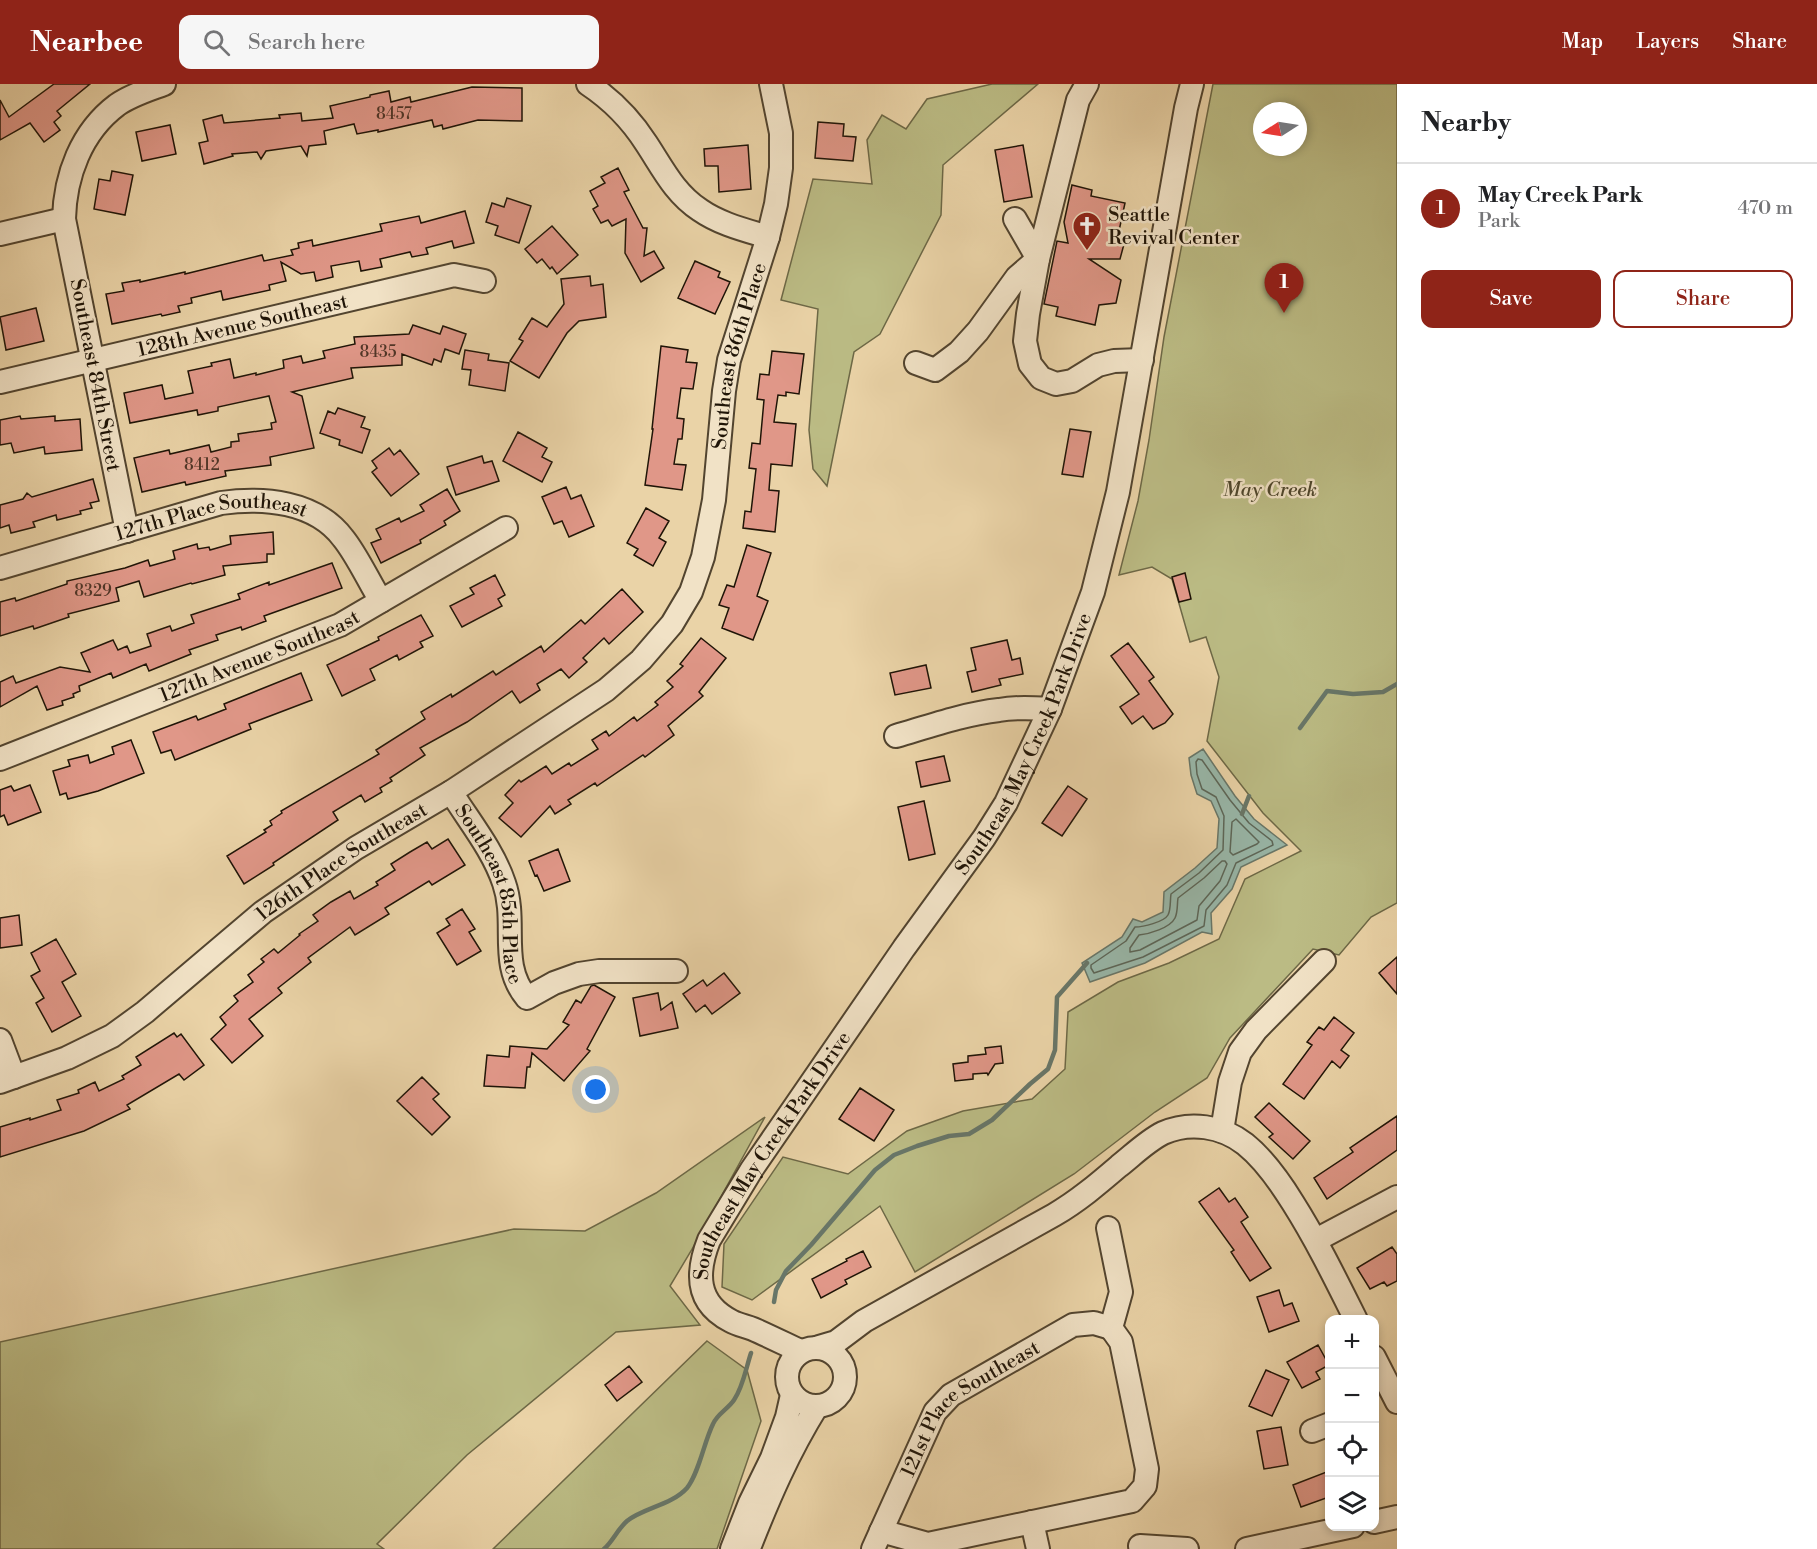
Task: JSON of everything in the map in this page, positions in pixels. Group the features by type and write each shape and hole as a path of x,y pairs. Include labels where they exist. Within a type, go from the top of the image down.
{"street":[{"name":"Southeast 84th Street","path":"127,531 64,219 64,202 78,154 101,118 118,104 164,84"},
{"path":"588,84 608,97 626,116 658,165 684,197 700,211 722,222 768,237"},
{"name":"Southeast 86th Place","path":"672,624 691,592 703,557 714,500 729,360 768,237 776,204 782,168 781,133 771,84"},
{"path":"1087,84 1078,100 1038,259 1025,342 1030,364 1041,378 1056,384 1072,381 1098,365 1114,361 1142,360"},
{"name":"Southeast May Creek Park Drive","path":"789,1385 776,1359 709,1303 703,1292 700,1267 709,1240 752,1168 904,948 984,837 1006,802 1050,709 1093,592 1107,541 1118,492 1192,84"},
{"path":"0,234 64,219"},
{"path":"1015,219 1038,259"},
{"path":"916,363 935,370 959,352 984,324 1017,277 1038,259"},
{"name":"128th Avenue Southeast","path":"0,382 454,276 484,281"},
{"name":"127th Place Southeast","path":"0,568 221,503 242,500 288,504 330,524 344,538 381,601"},
{"name":"127th Avenue Southeast","path":"0,759 340,625 506,528"},
{"name":"126th Place Southeast","path":"7,1080 68,1058 112,1036 145,1012 262,912 356,848 451,792 606,690 641,660 672,624"},
{"path":"896,736 999,710 1050,709"},
{"name":"Southeast 85th Place","path":"451,792 492,857 505,884 510,926 510,963 519,988 527,998 554,983 579,974 600,970 676,971"},
{"path":"1222,1131 1230,1083 1240,1052 1256,1030 1324,961"},
{"path":"0,1040 7,1080"},
{"path":"732,1549 788,1418 788,1366 793,1358 810,1349 836,1342 864,1321 1078,1200 1163,1133 1183,1127 1202,1127 1222,1131 1244,1143 1263,1161 1282,1185 1316,1240 1354,1315"},
{"path":"1316,1240 1397,1197"},
{"path":"877,1540 928,1544 1131,1501 1145,1486 1147,1469 1120,1342 1111,1328 1121,1292 1108,1228"},
{"path":"789,1385 799,1401 808,1406 817,1407 835,1399 845,1383 845,1373 851,1355 880,1312"},
{"name":"Southeast May Creek Park Drive","path":"733,1323 810,1349"},
{"name":"121st Place Southeast","path":"877,1540 935,1412 951,1395 1073,1325 1094,1323 1111,1328"},
{"path":"810,1349 829,1350 837,1356 845,1373"},
{"path":"1378,1369 1389,1401"},
{"path":"748,1549 796,1440 817,1407"},
{"path":"1379,1521 1397,1517"},
{"path":"1032,1522 1038,1549"},
{"path":"1247,1549 1334,1531"},
{"path":"1140,1546 1187,1549"}],"green space":[{"path":"992,84 1038,84 943,165 941,215 880,334 854,352 827,486 813,469 809,430 818,309 781,300 813,179 872,184 867,140 882,115 906,129 927,99"},
{"name":"May Creek","path":"1213,84 1397,84 1397,903 1371,917 1339,955 1313,949 1230,1038 1207,1078 1155,1112 1074,1174 915,1272 880,1206 752,1300 722,1287 724,1244 783,1157 848,1174 907,1131 963,1111 1032,1099 1065,1069 1068,1012 1118,982 1169,963 1219,939 1245,879 1301,851 1263,813 1207,741 1219,677 1206,637 1190,642 1172,579 1152,567 1119,575 1138,501 1164,337"},
{"path":"765,1117 670,1286 700,1325 616,1332 467,1455 377,1544 384,1549 0,1549 0,1342 514,1229 585,1231 656,1193"},
{"path":"707,1341 747,1370 761,1421 717,1549 493,1549"}],"water":[{"path":"1203,749 1235,796 1254,819 1287,845 1241,867 1232,889 1211,913 1212,934 1202,932 1145,963 1090,982 1082,963 1122,937 1133,919 1142,922 1163,912 1164,892 1217,848 1219,819 1211,801 1197,794 1191,775 1189,758"}],"building":[{"path":"54,84 90,84 57,111 61,116 54,122 60,130 44,142 30,123 0,140 0,100 9,117"},
{"path":"472,87 522,88 522,121 478,120 443,129 442,125 434,127 432,120 378,132 378,130 357,134 354,124 324,131 326,144 309,146 307,156 301,146 266,151 261,159 257,152 232,154 233,156 204,164 199,143 208,141 203,120 222,115 224,123 280,118 279,115 301,113 302,121 333,118 330,106 370,97 370,95 389,91 391,102 410,97 411,102"},
{"path":"818,122 844,124 843,136 856,137 853,161 815,158"},
{"path":"170,125 176,154 142,161 136,132"},
{"path":"748,145 751,189 719,192 718,166 705,166 704,149"},
{"path":"1023,145 1032,197 1004,202 995,150"},
{"path":"618,168 629,190 624,192 643,228 647,228 644,256 654,251 664,268 641,282 625,253 626,219 612,226 608,220 601,223 593,209 598,206 590,191 605,183 601,177"},
{"path":"112,171 133,175 125,215 94,209 99,179 110,181"},
{"name":"Seattle Revival Center","path":"1072,185 1092,190 1091,196 1125,203 1117,240 1124,244 1120,259 1089,259 1121,280 1116,303 1099,305 1095,325 1056,316 1058,307 1044,304 1057,241 1068,243 1064,222"},
{"path":"507,198 531,206 519,243 495,235 498,226 486,222 492,203 504,207"},
{"path":"465,211 474,243 454,248 452,241 426,248 428,254 412,257 410,252 380,259 382,267 361,271 359,261 331,266 333,277 316,281 314,272 301,274 281,262 286,281 269,285 270,290 223,300 221,291 191,298 192,303 178,306 180,312 112,324 106,294 124,291 122,283 140,280 140,282 185,272 185,274 262,255 264,261 293,255 291,250 299,248 298,243 312,240 313,246 382,231 380,224 419,216 421,223"},
{"path":"552,226 578,255 557,274 542,259 537,263 525,249"},
{"path":"695,261 720,272 718,277 730,282 715,314 678,298"},
{"path":"590,276 591,286 603,284 606,317 579,321 567,333 539,378 510,361 523,341 519,339 532,318 547,327 564,304 561,279"},
{"path":"36,308 44,341 6,350 0,317"},
{"path":"413,325 440,334 443,326 466,334 459,354 445,349 441,362 434,359 432,365 402,354 402,365 351,368 353,378 292,392 302,396 314,448 270,457 271,465 225,471 226,476 142,492 134,458 169,450 170,454 209,445 211,452 231,447 231,442 239,441 238,434 272,429 271,423 276,422 269,396 218,407 218,411 198,415 197,410 130,423 124,393 162,385 165,399 193,393 188,371 212,366 211,363 230,359 234,378 256,373 256,375 284,368 283,360 301,356 303,363 325,358 323,351 355,344 354,337 409,334"},
{"path":"661,346 688,350 686,362 697,363 693,389 681,388 677,418 684,419 682,439 678,439 674,464 686,465 682,490 645,485"},
{"path":"465,350 489,354 488,360 509,363 505,391 469,385 471,370 462,369"},
{"path":"772,351 804,354 799,394 786,392 786,396 778,395 774,422 796,424 792,466 771,464 769,490 779,491 775,532 743,528 745,511 751,512 756,469 749,468 752,443 760,444 764,400 757,399 760,374 769,375"},
{"path":"338,408 365,417 361,427 370,430 362,453 339,445 340,440 320,433 328,411 335,414"},
{"path":"20,416 21,419 55,416 55,421 80,419 82,450 45,454 44,447 14,453 11,443 0,445 0,420"},
{"path":"1070,429 1091,432 1083,477 1062,474"},
{"path":"518,432 547,448 542,457 552,462 542,482 503,461"},
{"path":"389,448 394,455 400,450 419,474 391,496 372,472 377,468 372,461"},
{"path":"482,456 484,463 492,461 499,481 456,495 447,467"},
{"path":"93,479 99,501 90,503 92,508 80,511 81,514 57,520 56,515 33,522 35,527 11,533 9,525 0,528 0,505 23,499 27,493 32,497"},
{"path":"566,487 571,499 581,495 594,526 569,537 562,521 554,524 542,497"},
{"path":"447,489 460,511 444,521 446,525 420,540 421,543 381,563 371,543 381,539 376,529 399,518 401,522 424,511 420,505"},
{"path":"646,508 669,521 659,538 666,542 653,566 634,555 638,549 627,543"},
{"path":"273,532 274,554 267,554 267,562 223,566 225,575 144,597 139,581 116,588 119,601 68,614 69,617 34,629 33,626 0,636 0,602 15,598 16,601 67,584 67,581 125,568 148,560 150,566 175,559 173,551 197,544 198,549 209,547 210,550 231,544 230,536"},
{"path":"747,545 771,553 757,596 768,601 753,640 722,628 729,608 719,605 727,585 734,587"},
{"path":"332,563 342,588 264,616 266,621 242,630 241,627 216,635 218,640 189,650 191,654 149,671 146,664 113,678 111,673 79,686 80,691 73,694 74,697 62,701 63,705 47,710 37,686 0,707 0,682 13,676 16,683 60,667 90,672 81,653 113,640 118,650 127,646 130,653 151,646 147,634 170,626 172,631 194,623 191,615 240,599 238,594"},
{"path":"1185,573 1191,599 1179,602 1172,577"},
{"path":"495,575 505,595 498,599 502,606 462,627 450,606 474,594 470,588"},
{"path":"622,589 643,612 609,644 604,638 583,658 587,662 569,678 561,669 537,684 540,690 520,703 512,691 467,722 420,748 425,755 390,778 392,781 380,788 382,792 365,802 361,795 333,812 338,820 244,884 227,856 266,832 264,830 272,825 270,821 282,813 281,811 379,754 376,750 425,719 421,712 451,694 452,697 493,671 496,675 541,646 544,652 581,620 585,624"},
{"path":"421,615 433,636 420,642 423,647 399,660 397,655 370,669 375,680 342,696 327,665 379,640 378,637"},
{"path":"701,638 726,658 699,692 703,696 668,726 674,735 645,757 643,755 597,786 595,783 568,800 571,804 555,814 550,806 521,837 499,818 513,803 505,795 519,780 521,782 546,766 552,774 569,763 571,766 598,749 592,740 606,731 609,736 634,717 637,721 658,705 655,702 673,687 667,681 683,666 680,664"},
{"path":"1007,640 1012,660 1020,658 1023,674 999,679 1001,685 972,692 967,672 976,670 971,648"},
{"path":"1128,643 1154,677 1149,681 1173,714 1165,723 1153,729 1143,716 1132,724 1120,707 1139,694 1111,656"},
{"path":"926,665 931,688 895,695 890,673"},
{"path":"301,673 312,700 249,724 251,729 175,760 171,750 161,753 153,732 196,716 198,720 226,709 224,704"},
{"path":"131,740 144,773 98,791 68,799 66,793 60,795 53,771 70,766 68,760 88,755 90,763 114,754 112,747"},
{"path":"944,756 950,781 921,787 916,762"},
{"path":"30,785 41,812 8,825 4,815 0,817 0,790 11,786 14,791"},
{"path":"1068,786 1087,799 1062,836 1042,823"},
{"path":"924,801 935,854 909,860 898,807"},
{"path":"448,839 465,865 432,885 429,881 385,908 389,914 355,935 350,927 308,958 311,962 278,988 282,993 249,1019 263,1036 232,1063 211,1039 226,1025 220,1017 238,1001 234,996 253,982 248,975 264,962 261,959 274,949 278,953 318,921 313,915 331,902 350,891 354,899 378,885 376,882 395,870 391,864 427,842 432,849"},
{"path":"558,849 570,881 544,891 529,861"},
{"path":"462,909 475,929 469,932 481,951 457,965 437,933 450,925 446,919"},
{"path":"19,915 22,945 0,948 0,918"},
{"path":"56,939 76,974 62,982 81,1016 52,1032 36,1003 44,998 31,976 40,971 31,953"},
{"path":"1397,957 1397,994 1379,973"},
{"path":"724,973 740,993 712,1014 705,1005 696,1012 683,994 703,980 707,986"},
{"path":"594,985 615,997 587,1049 590,1051 564,1081 532,1053 530,1067 527,1067 525,1088 484,1086 487,1055 509,1057 510,1046 547,1049 569,1025 563,1022 576,1000 581,1003 591,986"},
{"path":"658,993 661,1010 672,1002 678,1028 640,1036 633,998"},
{"path":"1334,1017 1354,1033 1341,1050 1349,1056 1340,1068 1332,1061 1304,1099 1283,1084 1312,1045 1307,1042 1319,1027 1324,1030"},
{"path":"174,1033 177,1037 181,1034 204,1065 184,1080 179,1074 127,1105 130,1109 84,1131 0,1157 0,1127 61,1110 57,1100 79,1093 78,1090 95,1082 99,1091 124,1079 122,1076 141,1065 136,1057"},
{"path":"1001,1046 1003,1063 995,1064 988,1075 987,1073 973,1074 973,1079 955,1081 953,1064 968,1062 968,1056 986,1054 985,1048"},
{"path":"422,1077 439,1094 433,1099 450,1117 432,1135 397,1101"},
{"path":"860,1088 894,1110 874,1141 839,1119"},
{"path":"1269,1103 1310,1141 1293,1159 1269,1137 1273,1134 1255,1117"},
{"path":"1397,1116 1397,1150 1327,1199 1314,1178 1353,1152 1350,1148"},
{"path":"1219,1188 1229,1202 1235,1198 1248,1217 1241,1222 1271,1268 1250,1281 1231,1252 1234,1250 1199,1202"},
{"path":"1392,1247 1397,1254 1397,1281 1387,1286 1384,1282 1370,1289 1357,1268"},
{"path":"863,1251 871,1267 845,1280 847,1284 821,1298 812,1279"},
{"path":"1279,1290 1284,1306 1292,1303 1299,1321 1269,1332 1257,1297"},
{"path":"1318,1345 1325,1358 1325,1367 1316,1372 1320,1379 1302,1388 1287,1362"},
{"path":"629,1366 642,1382 617,1401 605,1385"},
{"path":"1266,1370 1289,1380 1272,1416 1249,1406"},
{"path":"1281,1427 1288,1465 1264,1469 1257,1431"},
{"path":"1325,1473 1325,1498 1301,1507 1293,1485"}],"waterway":[{"path":"1300,728 1327,691 1353,694 1383,692 1397,684"},
{"path":"1242,814 1249,796"},
{"path":"774,1302 776,1290 786,1271 875,1170 894,1155 917,1146 949,1136 969,1134 992,1120 1048,1069 1055,1050 1057,997 1087,963"},
{"path":"604,1549 627,1521 674,1498 687,1488 695,1474 715,1420 737,1395 751,1353"}],"place":[{"name":"Seattle Revival Center","path":"1087,252"},
{"name":"May Creek Park","path":"1284,313"}]}
